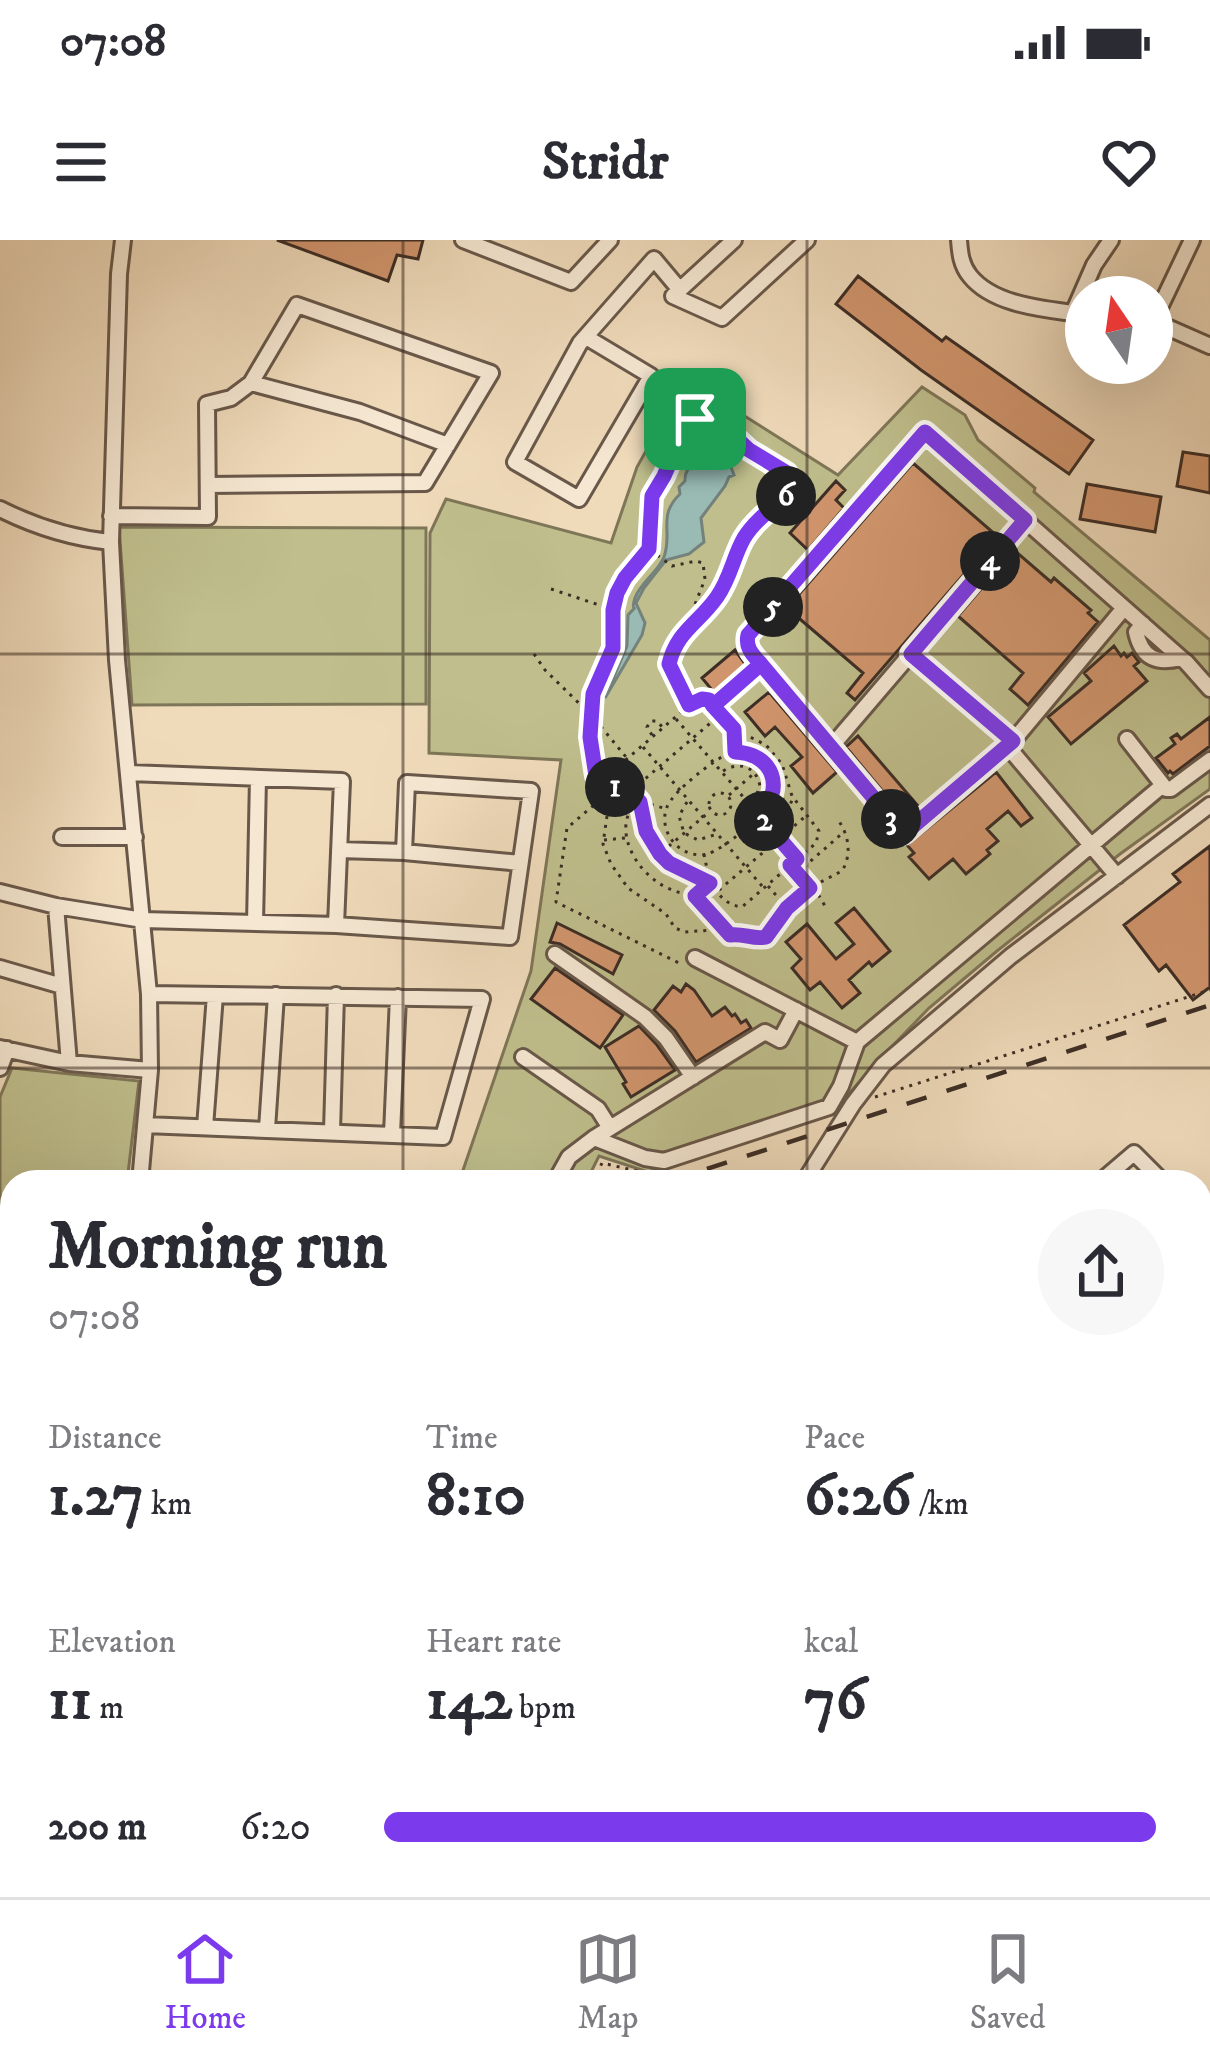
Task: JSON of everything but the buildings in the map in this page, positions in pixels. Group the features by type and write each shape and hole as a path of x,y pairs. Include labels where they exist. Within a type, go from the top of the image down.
{"street":[{"path":"123,240 110,542 149,994 150,1070 141,1170"},
{"path":"463,240 572,282 610,240"},
{"path":"734,240 673,296 722,318 807,240"},
{"path":"959,240 962,262 972,279 1000,297 1065,311"},
{"path":"1091,276 1111,240"},
{"path":"1173,280 1192,240"},
{"path":"586,338 651,376 579,499 515,462 586,338 654,259 680,290"},
{"path":"111,516 208,517 207,404 232,398 251,383 297,304 490,373 425,483 208,484"},
{"path":"1173,330 1210,346"},
{"path":"251,383 360,412 448,445"},
{"path":"1124,608 1010,744 904,834 746,644 748,635 925,432 1181,658 1210,689"},
{"path":"0,509 51,532 110,542"},
{"path":"831,747 1025,520"},
{"path":"911,654 1010,744 1117,876"},
{"path":"1126,739 1166,789 1210,760"},
{"path":"129,773 342,781 336,925"},
{"path":"255,923 258,778"},
{"path":"0,892 143,920 336,925 510,937 530,791 407,783 404,852"},
{"path":"594,1138 664,1161 829,1107 857,1042 1163,784"},
{"path":"812,1170 883,1065 919,1032 1210,805"},
{"path":"62,837 135,837"},
{"path":"339,850 520,863"},
{"path":"56,906 69,1063"},
{"path":"555,954 645,1017 693,1077"},
{"path":"695,958 857,1042"},
{"path":"0,968 62,986"},
{"path":"145,1125 443,1137 482,999 149,994"},
{"path":"205,1127 215,995"},
{"path":"267,1129 276,995"},
{"path":"332,1131 336,995"},
{"path":"392,1134 398,997"},
{"path":"562,1170 569,1157 594,1138 765,1032 780,1040 796,1010"},
{"path":"0,1068 3,1049 69,1063 150,1070"},
{"path":"523,1057 598,1109 610,1128"},
{"path":"1115,1170 1134,1154 1150,1170"}],"path":[{"path":"685,629 724,587 748,532 793,487 790,477 710,418 695,419 685,427 652,496 649,549 617,593 613,648 596,681 590,737 596,776 607,794 603,840 611,864 628,888 667,914 675,928 766,937 787,908 846,865 846,831 838,820"},
{"path":"649,549 668,565 700,561 705,567 705,579 669,664 689,705"},
{"path":"551,589 613,610"},
{"path":"534,654 627,758"},
{"path":"713,706 761,664"},
{"path":"702,699 713,706 734,729 766,745 782,764 792,796 818,828 816,843 742,907 732,906 709,882 660,854 646,831 640,801 622,781 620,766 627,758 689,705 702,699"},
{"path":"631,791 721,714"},
{"path":"675,717 797,859"},
{"path":"653,736 649,722 657,721 663,728"},
{"path":"734,729 735,752"},
{"path":"641,746 787,908"},
{"path":"735,752 755,756 772,774 773,795 768,807 726,844 712,853 689,853 666,829 667,809 713,762 735,752"},
{"path":"728,796 775,756"},
{"path":"722,772 734,765 755,772 759,793 750,805"},
{"path":"622,781 567,828 556,902 679,964 695,958"},
{"path":"714,795 728,796 727,812 721,815 711,810 714,795"},
{"path":"773,795 798,804"},
{"path":"688,800 679,816 685,833 698,840 716,833"},
{"path":"640,801 667,809"},
{"path":"640,801 626,811 627,838 637,862 652,879 675,892 695,896 730,935"},
{"path":"660,854 711,810"},
{"path":"718,892 807,815"},
{"path":"796,873 846,831"},
{"path":"603,840 627,838"},
{"path":"704,854 709,882"},
{"path":"790,865 825,906"},
{"path":"695,896 709,882"},
{"path":"853,1104 1210,990"},
{"path":"598,1170 602,1162 630,1170"}],"shaded area":[{"path":"694,384 838,475 922,387 965,415 978,440 1035,488 1034,492 1210,640 1210,789 1120,854 929,1008 831,1114 654,1170 599,1156 592,1170 463,1170 531,971 561,760 429,753 430,533 446,499 611,543 637,467 665,417"},
{"path":"119,527 426,528 426,704 132,705"},
{"path":"12,1068 139,1081 128,1170 0,1170 0,1097"}],"water":[{"path":"718,454 727,457 734,475 701,518 704,542 689,554 666,560 644,588 636,603 645,623 642,635 605,698 627,646 628,615 635,598 664,557 667,517 679,487 691,465"}],"railway":[{"path":"704,1170 1210,1005"}],"route":[{"path":"695,419 685,427 652,496 649,549 617,593 613,648 593,694 590,749 596,776 607,794 622,781 640,802 646,831 660,854 691,875 708,880 695,896 730,935 758,939 766,937 787,908 810,888 790,865 797,859 759,815 773,796 772,774 755,756 735,752 734,729 713,706 761,664 904,834 1013,741 911,654 1025,520 925,432 748,635 749,651 761,664 713,706 702,699 689,705 670,669 676,644 724,587 748,532 793,487 787,473 749,450 719,422 695,419"}]}
